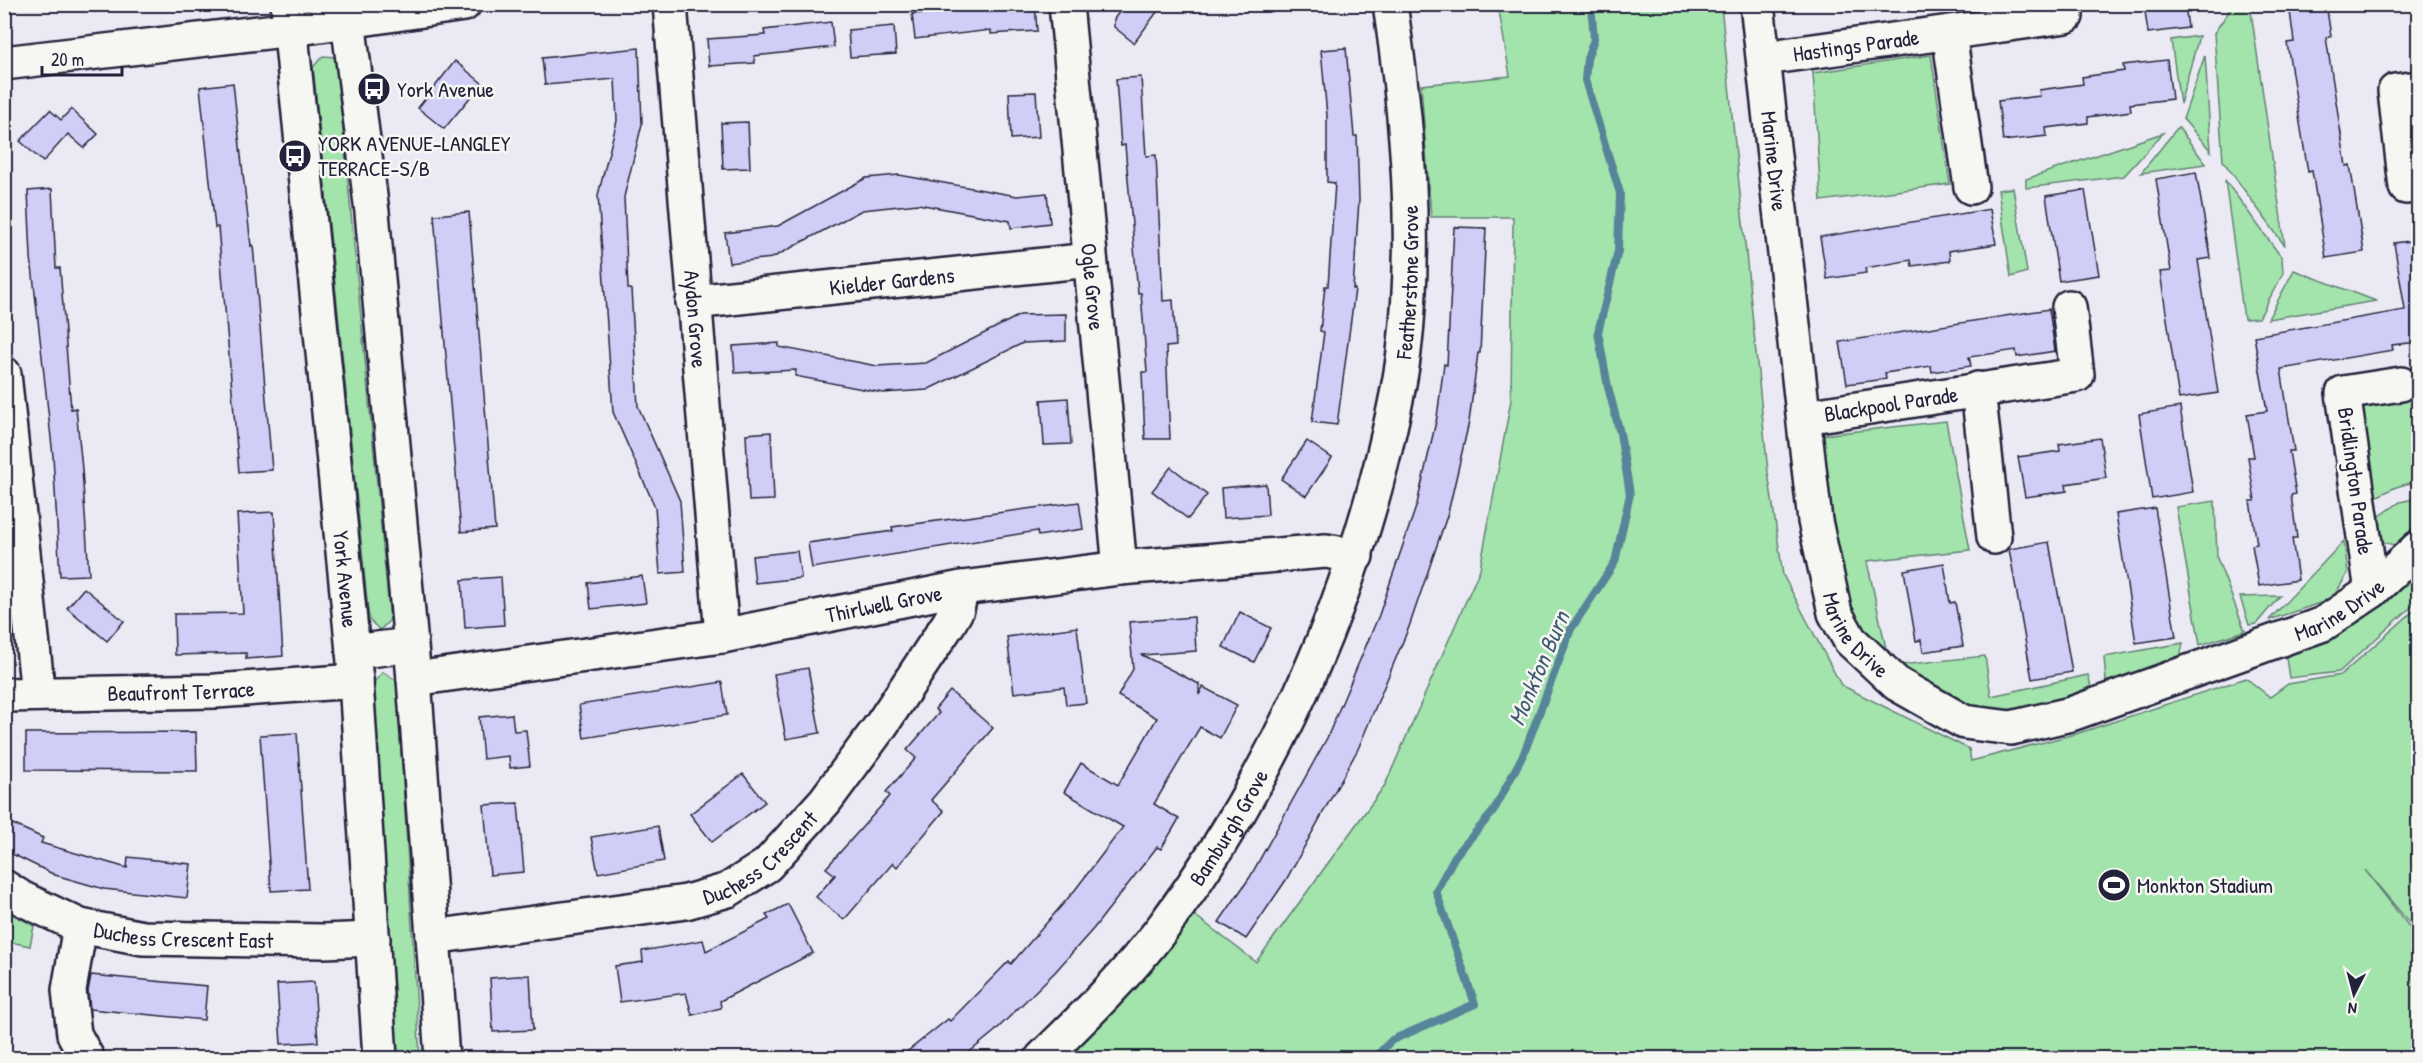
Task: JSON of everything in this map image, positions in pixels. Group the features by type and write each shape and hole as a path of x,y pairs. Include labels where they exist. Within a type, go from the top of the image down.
{"street":[{"path":"4,63 290,17 464,4"},
{"name":"Aydon Grove","path":"670,4 722,636"},
{"name":"Ogle Grove","path":"1066,4 1120,568"},
{"name":"Featherstone Grove","path":"1356,556 1393,422 1405,339 1409,261 1409,175 1401,81 1390,4"},
{"name":"Marine Drive","path":"1757,4 1815,521 1835,613 1850,640 1898,684 1964,722 2010,728 2071,714 2323,624 2372,591 2418,548"},
{"name":"Hastings Parade","path":"1764,58 2066,15 2065,4"},
{"path":"347,13 372,212 414,679 442,1059"},
{"name":"York Avenue","path":"290,17 354,667 380,1059"},
{"name":"Hastings Parade","path":"1949,33 1971,187"},
{"path":"2406,187 2395,91 2418,88"},
{"name":"Kielder Gardens","path":"693,302 1090,260"},
{"name":"Blackpool Parade","path":"1805,417 2077,375 2069,307"},
{"path":"4,374 38,694"},
{"name":"Bridlington Parade","path":"2372,591 2343,393 2401,384"},
{"name":"Blackpool Parade","path":"1978,389 1994,537"},
{"name":"Thirlwell Grove","path":"414,679 722,636 962,588 1120,568 1326,551 1356,556"},
{"name":"Bamburgh Grove","path":"1042,1059 1106,995 1163,926 1226,833 1276,744 1326,637 1356,556"},
{"name":"Duchess Crescent","path":"432,937 686,902 728,890 767,866 825,801 882,724 949,623 957,609 962,588"},
{"name":"York Avenue","path":"354,667 410,645"},
{"name":"Beaufront Terrace","path":"4,695 216,691 354,667"},
{"name":"Duchess Crescent East","path":"4,887 23,899 80,926 143,938 186,940 373,939"},
{"path":"80,926 69,990 74,1034 87,1059"}],"green space":[{"path":"2234,4 2250,5 2285,246 2223,161 2214,33"},
{"path":"1498,5 1721,5 1768,472 1783,575 1841,685 1969,749 1971,761 2079,733 2246,678 2270,697 2288,684 2341,675 2418,607 2418,933 2365,870 2418,938 2418,1058 1067,1058 1193,914 1256,962 1385,785 1480,569 1511,400 1513,217 1431,217 1421,85 1510,76"},
{"path":"2199,36 2180,104 2171,40"},
{"path":"1931,55 1950,184 1821,201 1813,73"},
{"path":"2205,55 2211,151 2183,119"},
{"path":"323,56 336,57 390,620 380,630 369,620 313,67"},
{"path":"2178,127 2206,164 2141,173"},
{"path":"2163,133 2124,176 2026,188 2026,179"},
{"path":"2225,180 2282,258 2283,273 2259,318 2244,319"},
{"path":"2013,188 2027,272 2011,277 1998,190"},
{"path":"2294,270 2376,301 2268,319"},
{"path":"2412,396 2418,422 2418,481 2396,487 2370,500 2355,405"},
{"path":"1946,421 1970,550 1867,561 1889,662 1852,627 1834,557 1822,435"},
{"path":"2418,498 2418,522 2397,545 2379,539 2370,523 2400,502"},
{"path":"2215,501 2217,558 2245,631 2200,645 2176,507"},
{"path":"2344,541 2348,573 2332,599 2269,620"},
{"path":"2418,545 2418,601 2339,672 2289,678 2285,651"},
{"path":"2280,596 2256,624 2249,625 2240,597"},
{"path":"2183,643 2180,658 2106,682 2104,657"},
{"path":"1985,656 1991,696 2088,675 2091,686 2064,699 2038,707 2014,711 1991,710 1946,696 1923,683 1900,665"},
{"path":"383,672 397,681 420,1058 395,1058 373,683"},
{"path":"5,909 34,926 30,946 5,941"}],"building":[{"path":"1035,4 1037,31 991,34 991,30 915,39 912,14"},
{"path":"1125,4 1163,4 1134,43 1114,27 1114,19"},
{"path":"2144,4 2185,4 2188,28 2148,33"},
{"path":"2289,4 2326,4 2331,36 2326,37 2346,166 2350,165 2364,252 2326,258 2312,171 2308,172 2287,43 2294,42"},
{"path":"831,22 834,47 754,56 755,63 709,66 707,39 765,35 764,30"},
{"path":"894,26 896,54 850,57 848,30"},
{"path":"639,48 642,124 624,197 628,289 631,289 638,406 680,501 685,572 660,574 655,507 613,412 598,195 617,121 615,79 545,85 542,58"},
{"path":"1346,48 1354,136 1357,136 1359,200 1353,289 1355,289 1337,425 1312,422 1324,332 1320,331 1325,286 1328,286 1335,183 1327,182 1327,116 1321,50"},
{"path":"2167,60 2172,99 2130,104 2131,111 2088,117 2088,123 2046,128 2047,136 2003,141 1998,101 2040,96 2039,90 2083,84 2082,77 2124,71 2123,65"},
{"path":"455,61 482,83 444,129 418,108"},
{"path":"1141,77 1146,156 1156,155 1163,301 1173,300 1176,346 1166,347 1170,439 1145,439 1142,372 1147,372 1141,293 1138,293 1125,145 1121,146 1116,79"},
{"path":"233,83 251,246 253,245 272,470 239,472 218,227 215,228 200,87"},
{"path":"1036,92 1039,137 1011,139 1009,93"},
{"path":"71,109 98,134 84,148 68,134 43,162 20,141 50,110 61,120"},
{"path":"748,122 750,168 723,169 721,123"},
{"path":"2196,172 2211,258 2198,260 2218,393 2179,399 2160,272 2171,271 2156,179"},
{"path":"899,175 1017,196 1047,193 1050,223 1011,228 1010,221 918,204 862,210 772,258 729,263 725,233 778,226 866,178"},
{"path":"52,189 56,268 60,268 71,409 76,408 89,575 60,576 53,456 31,257 28,191"},
{"path":"2085,190 2099,275 2059,281 2046,196"},
{"path":"1990,209 1996,244 1949,251 1950,261 1912,266 1911,260 1865,268 1866,273 1827,279 1820,237"},
{"path":"469,212 495,529 461,532 434,215"},
{"path":"1454,227 1486,228 1480,353 1478,353 1469,422 1448,513 1409,627 1358,749 1286,880 1246,939 1219,922 1250,877 1327,738 1379,615 1417,504 1437,417 1444,364 1447,365"},
{"path":"2418,240 2418,342 2392,345 2393,350 2281,369 2294,451 2289,451 2296,494 2291,495 2297,538 2292,538 2298,580 2259,586 2252,545 2257,544 2250,501 2255,501 2248,457 2254,457 2247,414 2267,411 2254,336 2405,310 2394,243"},
{"path":"2049,309 2055,351 2017,357 2016,350 1969,357 1971,366 1932,372 1931,366 1885,373 1886,379 1847,384 1840,342"},
{"path":"1066,314 1066,341 1023,343 927,390 883,393 795,376 796,370 735,373 733,346 779,343 779,347 877,366 926,363 1020,315"},
{"path":"1068,398 1071,444 1044,445 1041,400"},
{"path":"2180,407 2193,492 2152,499 2139,414"},
{"path":"771,432 774,500 749,501 746,434"},
{"path":"2100,438 2106,478 2066,484 2067,491 2025,497 2018,457 2060,451 2059,444"},
{"path":"1307,441 1332,458 1306,496 1281,479"},
{"path":"1171,467 1207,495 1188,519 1152,491"},
{"path":"1266,484 1268,515 1223,518 1221,488"},
{"path":"1079,502 1083,529 1038,536 1037,531 812,568 808,543 893,531 892,527"},
{"path":"2155,508 2176,637 2136,643 2116,514"},
{"path":"274,512 283,656 246,659 246,653 175,655 174,614 243,613 237,514"},
{"path":"2049,542 2072,672 2032,679 2009,549"},
{"path":"797,551 801,578 755,583 752,556"},
{"path":"1944,563 1950,603 1955,602 1963,646 1923,652 1921,640 1916,641 1904,570"},
{"path":"642,576 646,603 591,609 588,583"},
{"path":"501,577 504,625 465,628 462,580"},
{"path":"84,588 124,621 107,641 67,608"},
{"path":"1240,612 1271,628 1254,662 1223,647"},
{"path":"1194,617 1196,651 1142,655 1199,684 1199,695 1203,687 1237,705 1220,738 1200,727 1154,804 1179,819 1161,849 1157,847 1094,928 1055,972 994,1032 961,1059 898,1059 948,1019 950,1021 1009,961 1011,964 1075,890 1123,827 1064,792 1081,763 1118,785 1157,718 1118,696 1133,669 1129,622"},
{"path":"1077,627 1086,703 1066,705 1064,687 1014,693 1007,637"},
{"path":"808,668 820,733 786,739 774,674"},
{"path":"722,682 727,715 584,738 579,705"},
{"path":"950,691 993,728 931,800 944,811 897,867 893,863 844,920 816,897 835,875 826,868 890,796 886,792 916,758 907,750 939,713 935,709"},
{"path":"512,714 514,731 526,730 530,766 510,768 509,756 483,759 479,717"},
{"path":"196,732 197,771 26,770 26,733"},
{"path":"297,733 308,889 271,891 260,735"},
{"path":"743,774 765,802 712,842 690,814"},
{"path":"518,803 524,872 490,875 484,805"},
{"path":"4,820 43,838 41,843 127,868 128,857 191,864 187,898 104,889 55,875 4,850"},
{"path":"658,826 664,861 598,873 591,837"},
{"path":"788,904 813,953 720,1001 721,1008 692,1015 686,993 620,1002 615,966 643,962 642,951 703,940 706,951 769,919 766,915"},
{"path":"91,975 207,986 204,1020 90,1009 88,991"},
{"path":"530,975 533,1030 493,1032 490,978"},
{"path":"314,982 318,1042 281,1044 277,984"}],"waterway":[{"name":"Monkton Burn","path":"1374,1058 1392,1040 1475,1004 1436,891 1455,856 1493,812 1524,753 1571,629 1615,562 1630,494 1620,433 1608,387 1598,332 1618,251 1620,193 1585,80 1587,59 1594,39 1591,4"}],"place":[{"name":"York Avenue","path":"374,89"},
{"name":"YORK AVENUE-LANGLEY TERRACE-S/B","path":"295,156"},
{"name":"Monkton Stadium","path":"2114,885"}]}
